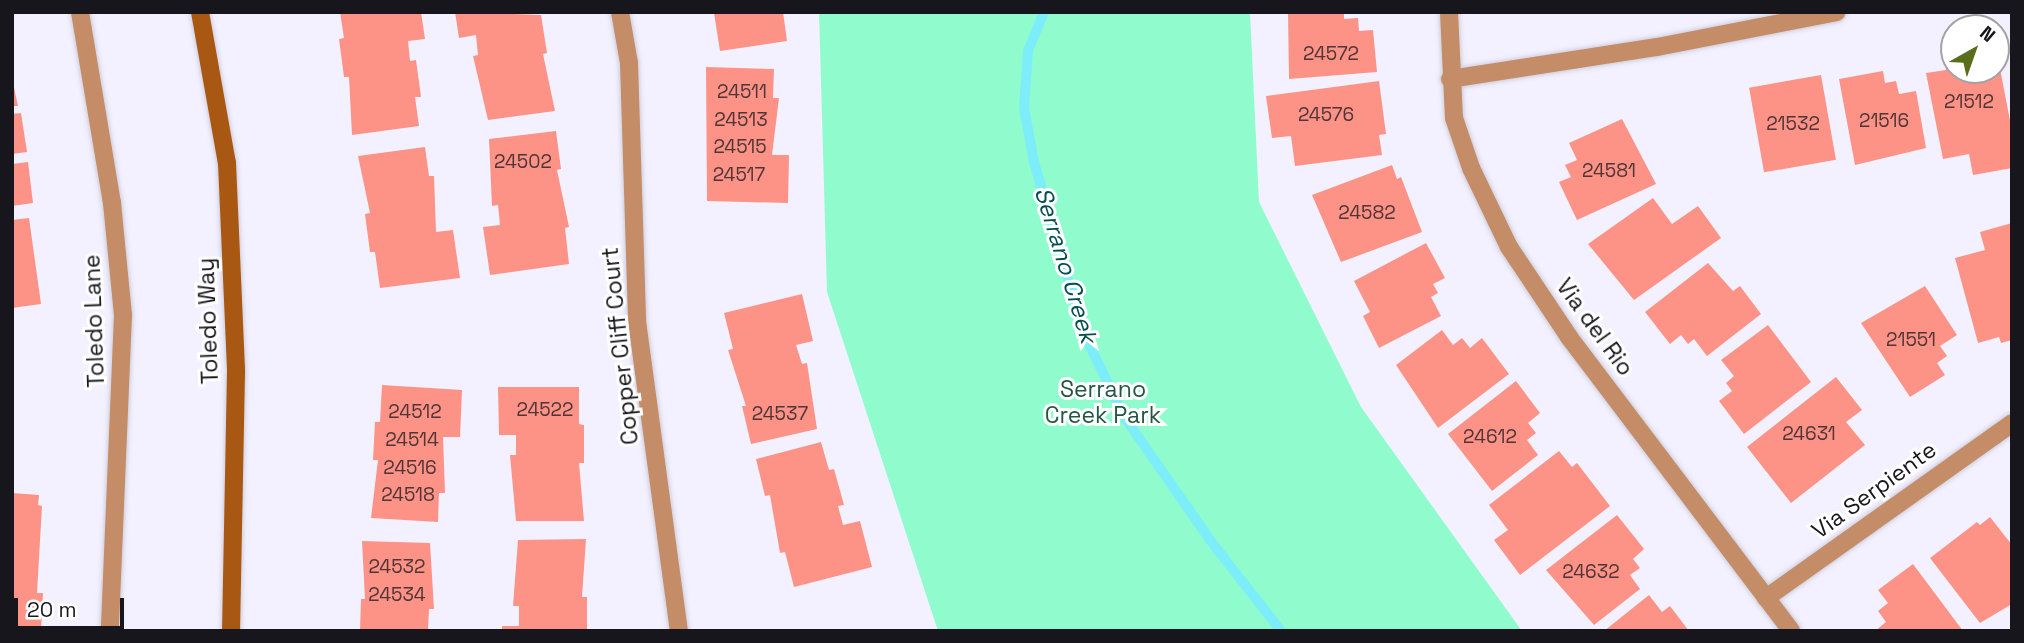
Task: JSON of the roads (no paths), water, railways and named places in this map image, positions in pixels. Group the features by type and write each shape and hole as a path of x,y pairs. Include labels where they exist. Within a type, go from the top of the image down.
{"main road":[{"name":"Toledo Way","path":"200,12 227,163 236,372 231,631"}],"street":[{"name":"Toledo Lane","path":"80,12 108,176 123,315 110,631"},
{"name":"Copper Cliff Court","path":"620,12 629,63 637,321 679,631"},
{"name":"Via del Rio","path":"1449,12 1450,79 1454,118 1471,168 1509,247 1569,337 1791,631"},
{"path":"1450,79 1657,47 1837,12"},
{"name":"Via Serpiente","path":"1766,598 2012,423"}],"waterway":[{"name":"Serrano Creek","path":"1044,12 1028,51 1024,108 1034,162 1083,332 1125,418 1210,540 1281,631"}],"park label":[{"name":"Serrano Creek Park","path":"1103,402"}]}
